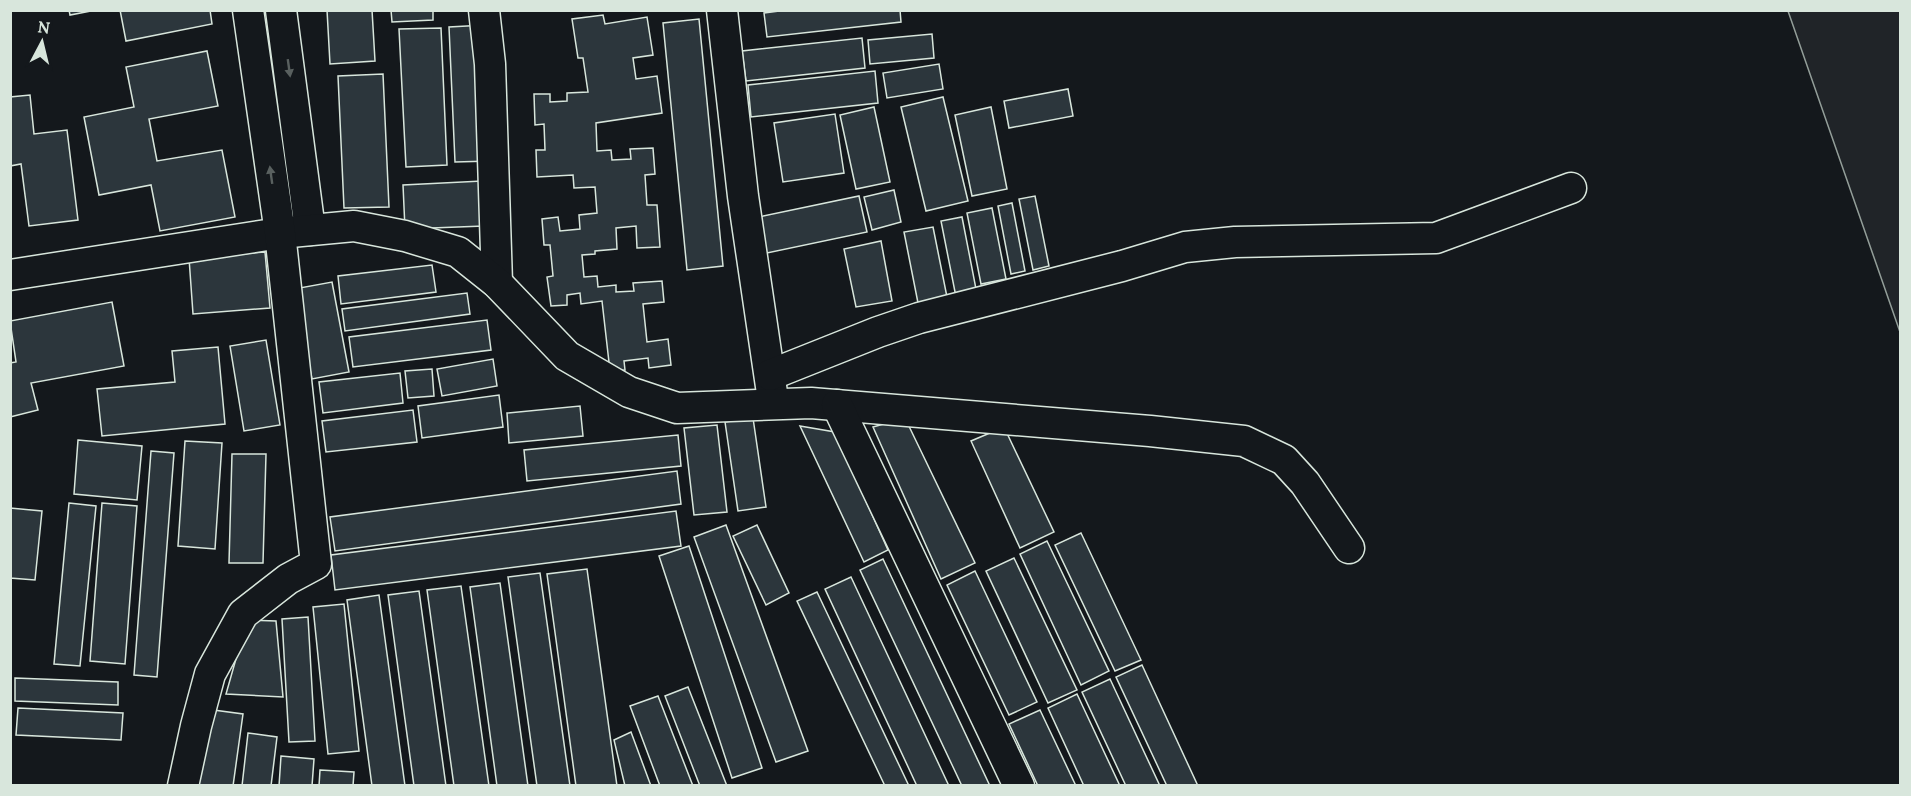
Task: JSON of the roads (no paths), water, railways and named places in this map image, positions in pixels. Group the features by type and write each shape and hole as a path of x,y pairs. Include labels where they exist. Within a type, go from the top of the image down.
{"street":[{"path":"183,786 195,726 210,674 243,614 288,579 316,564 280,233 248,10"},
{"path":"281,10 310,230"},
{"path":"484,10 490,64 497,283"},
{"path":"729,11 743,196 774,405"},
{"path":"770,375 919,318 1122,266 1185,247 1235,242 1436,238 1571,188"},
{"path":"10,275 310,230 354,226 405,236 458,252 497,283 567,356 629,392 677,408 811,403 1139,429 1244,441 1284,460 1305,483 1349,548"},
{"path":"837,405 1019,786"}]}
